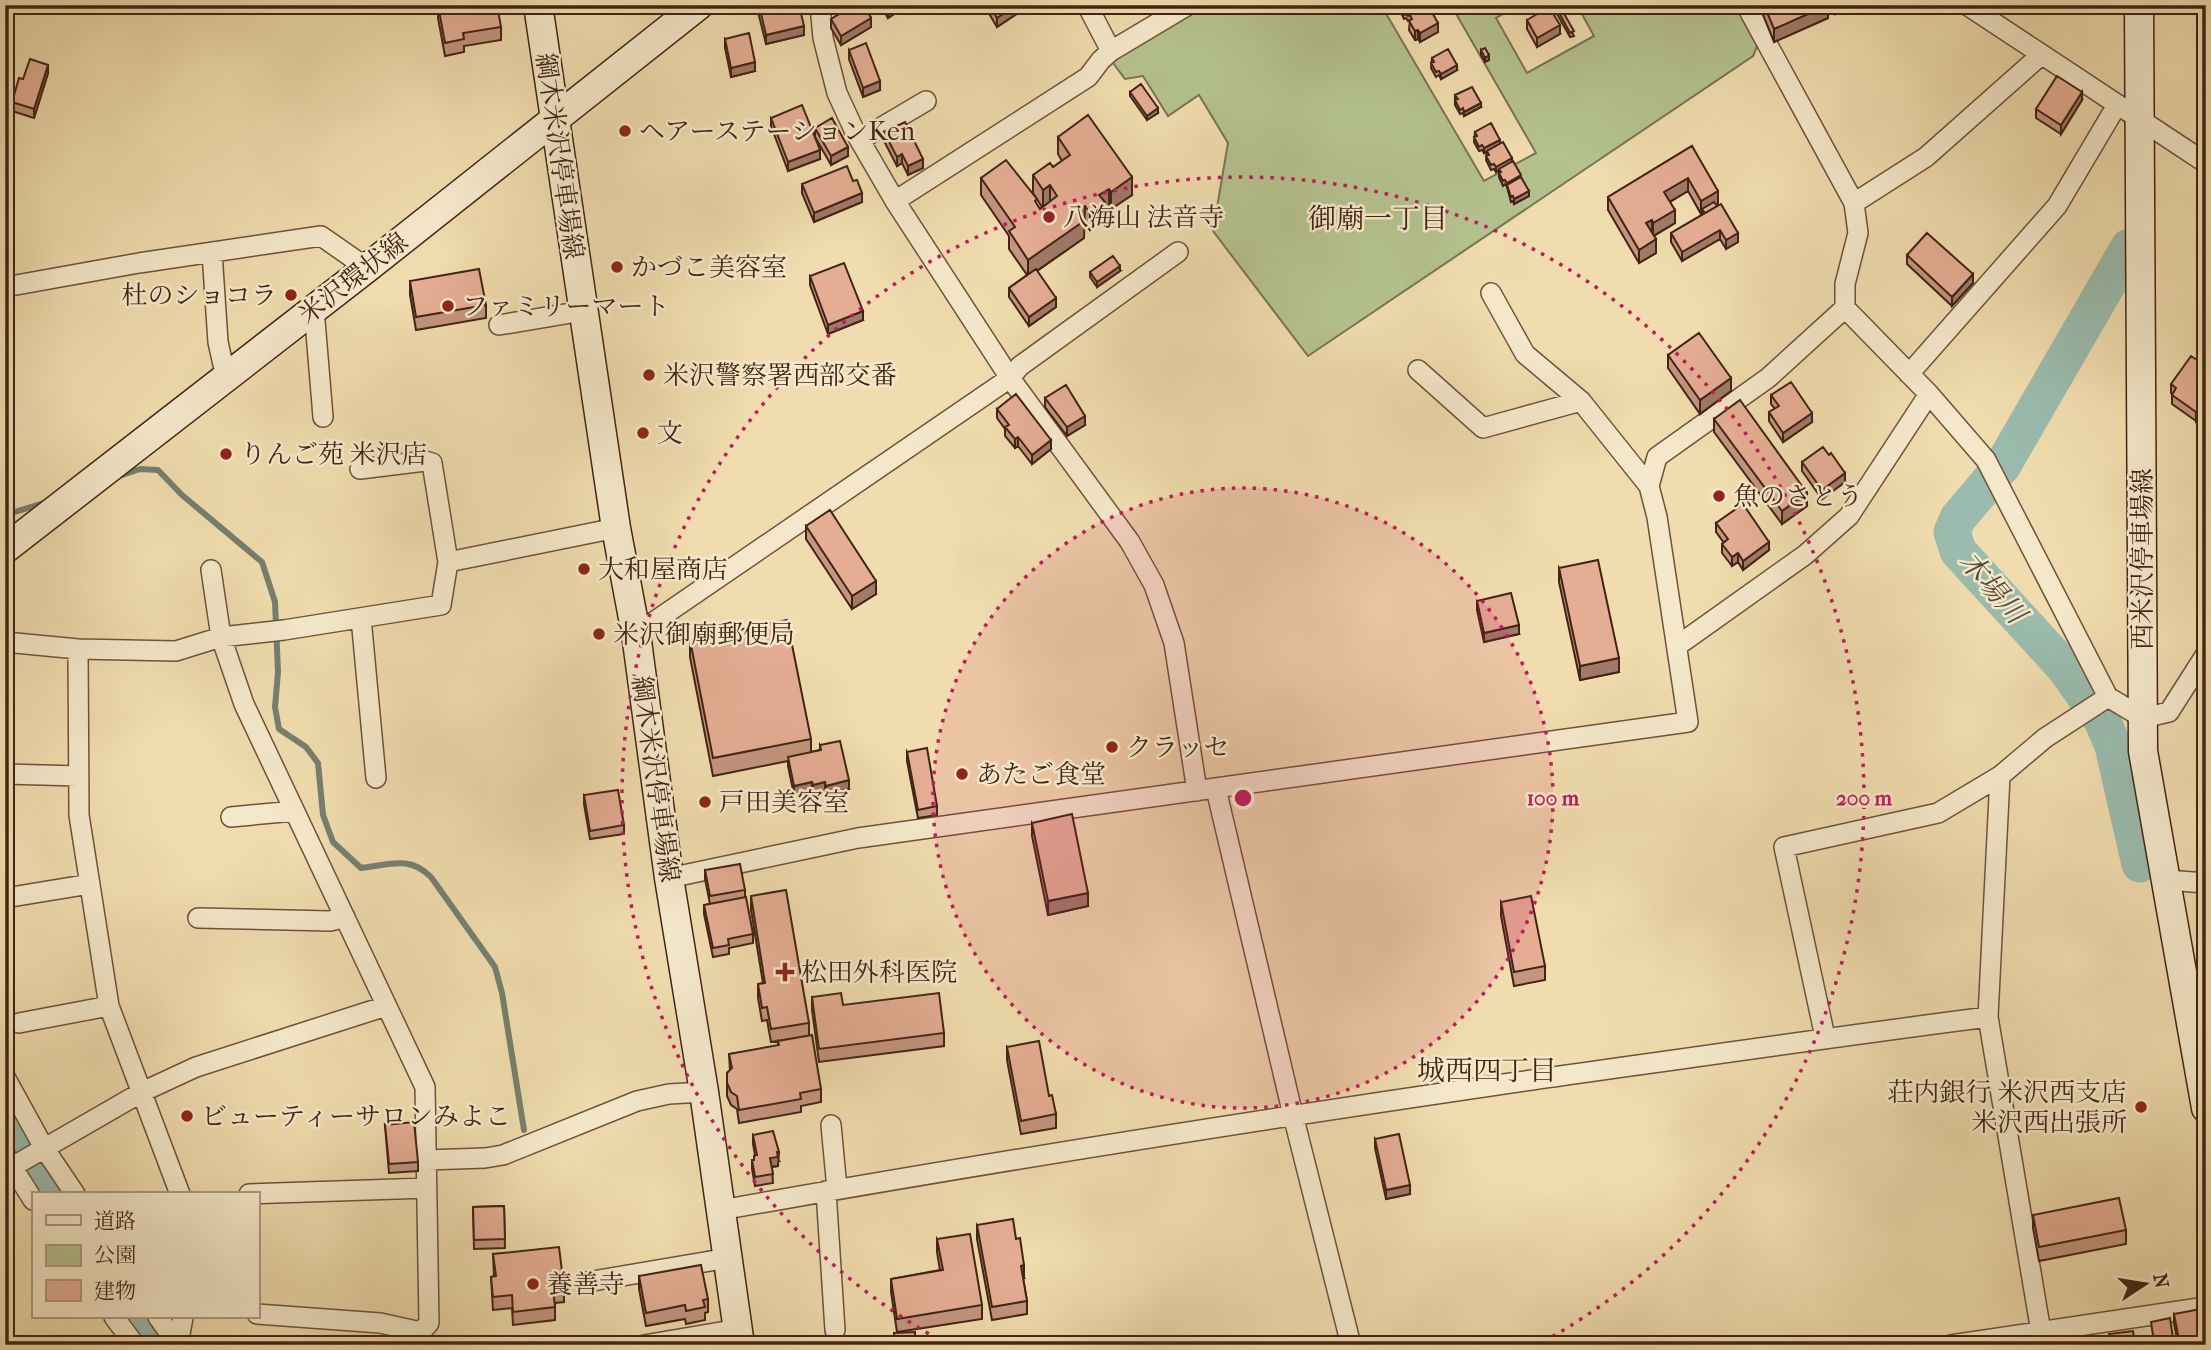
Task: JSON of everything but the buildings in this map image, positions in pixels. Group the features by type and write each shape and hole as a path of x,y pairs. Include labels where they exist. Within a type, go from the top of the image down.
{"main road":[{"name":"綱木米沢停車場線","path":"538,5 553,120 636,634 669,878 704,1092 739,1337"},
{"name":"米沢環状線","path":"5,549 367,268 699,5"},
{"name":"西米沢停車場線","path":"2139,5 2128,112 2143,751 2206,1108"}],"street":[{"path":"820,5 823,38 837,93 894,201 1010,378 1130,542 1154,585 1174,643 1206,790 1352,1345"},
{"path":"1087,5 1111,51"},
{"path":"894,201 1088,78 1111,51 1188,5"},
{"path":"1649,485 1657,457 1768,378 1845,308 1846,284 1858,233 1854,203 1745,5"},
{"path":"1967,5 2206,163"},
{"path":"1854,203 1926,157 2041,55"},
{"path":"860,140 926,101"},
{"path":"1909,374 2057,206 2128,112"},
{"path":"5,286 321,236 367,268"},
{"path":"212,252 218,342 226,378"},
{"path":"636,634 1010,378 1020,366 1178,252"},
{"path":"669,878 858,838 1688,722 1657,517 1649,485 1581,401 1525,354 1490,293"},
{"path":"1845,308 1929,394 1986,460 2108,697 2143,718 2169,712 2206,654"},
{"path":"314,309 323,418"},
{"path":"499,325 583,311"},
{"path":"1418,370 1483,428 1581,401"},
{"path":"1677,646 1805,555 1849,516 1929,394"},
{"path":"5,642 78,649 176,651 221,637 441,605 448,562 432,464 425,461 360,469"},
{"path":"448,562 617,528"},
{"path":"211,570 221,637 244,704 425,1087 429,1323 418,1338 380,1324 259,1314"},
{"path":"361,618 376,778"},
{"path":"78,649 79,815 109,1006 179,1192"},
{"path":"1825,1037 1784,847 1938,813 2000,776 2045,738 2108,697"},
{"path":"5,774 79,776"},
{"path":"2000,776 1988,1017 2041,1332"},
{"path":"231,817 294,811"},
{"path":"2166,880 2206,883"},
{"path":"5,898 90,884"},
{"path":"198,918 330,921 345,918"},
{"path":"19,1023 109,1006"},
{"path":"32,1198 10,1165 142,1092 196,1067 386,1006"},
{"path":"721,1210 963,1167 1293,1115 1825,1037 1988,1017"},
{"path":"5,1077 40,1150 73,1192"},
{"path":"426,1160 503,1155 637,1101 669,1094 704,1092"},
{"path":"831,1125 835,1330"},
{"path":"259,1194 427,1188"},
{"path":"587,1282 728,1258"},
{"path":"1951,1345 2206,1307"},
{"path":"115,1318 135,1345"},
{"path":"159,1318 178,1345 183,1318"},
{"path":"644,1345 739,1337"}],"green space":[{"path":"1199,5 1381,5 1484,181 1536,153 1451,5 1519,5 1496,18 1527,73 1594,36 1577,5 1757,5 1767,23 1753,56 1308,356 1213,231 1228,143 1199,95 1168,116 1143,76 1125,79 1110,59"}],"waterway":[{"name":"木場川","path":"2129,247 2003,465 1958,518 1952,532 1958,551 2065,668 2102,720 2113,746 2140,864"},
{"path":"116,477 140,469 158,470 182,495 262,562 275,602 278,672 275,707 279,729 306,747 318,763 323,815 333,842 361,868 399,863 423,870 431,877 495,967 502,993 524,1130"},
{"path":"5,515 47,502"},
{"path":"5,1124 49,1192"},
{"path":"135,1318 153,1345"}],"place":[{"name":"ヘアーステーションKen","path":"625,131"},
{"name":"八海山 法音寺","path":"1049,217"},
{"name":"かづこ美容室","path":"617,267"},
{"name":"杜のショコラ","path":"291,295"},
{"name":"ファミリーマート","path":"448,306"},
{"name":"米沢警察署西部交番","path":"649,375"},
{"name":"文","path":"643,433"},
{"name":"りんご苑 米沢店","path":"226,454"},
{"name":"魚のさとう","path":"1719,496"},
{"name":"大和屋商店","path":"584,569"},
{"name":"米沢御廟郵便局","path":"599,634"},
{"name":"クラッセ","path":"1112,747"},
{"name":"あたご食堂","path":"962,774"},
{"name":"戸田美容室","path":"705,802"},
{"name":"松田外科医院","path":"785,972"},
{"name":"荘内銀行 米沢西支店 米沢西出張所","path":"2141,1107"},
{"name":"ビューティーサロンみよこ","path":"187,1116"},
{"name":"養善寺","path":"533,1284"}],"district":[{"name":"御廟一丁目","path":"1378,218"},
{"name":"城西四丁目","path":"1487,1070"}]}
